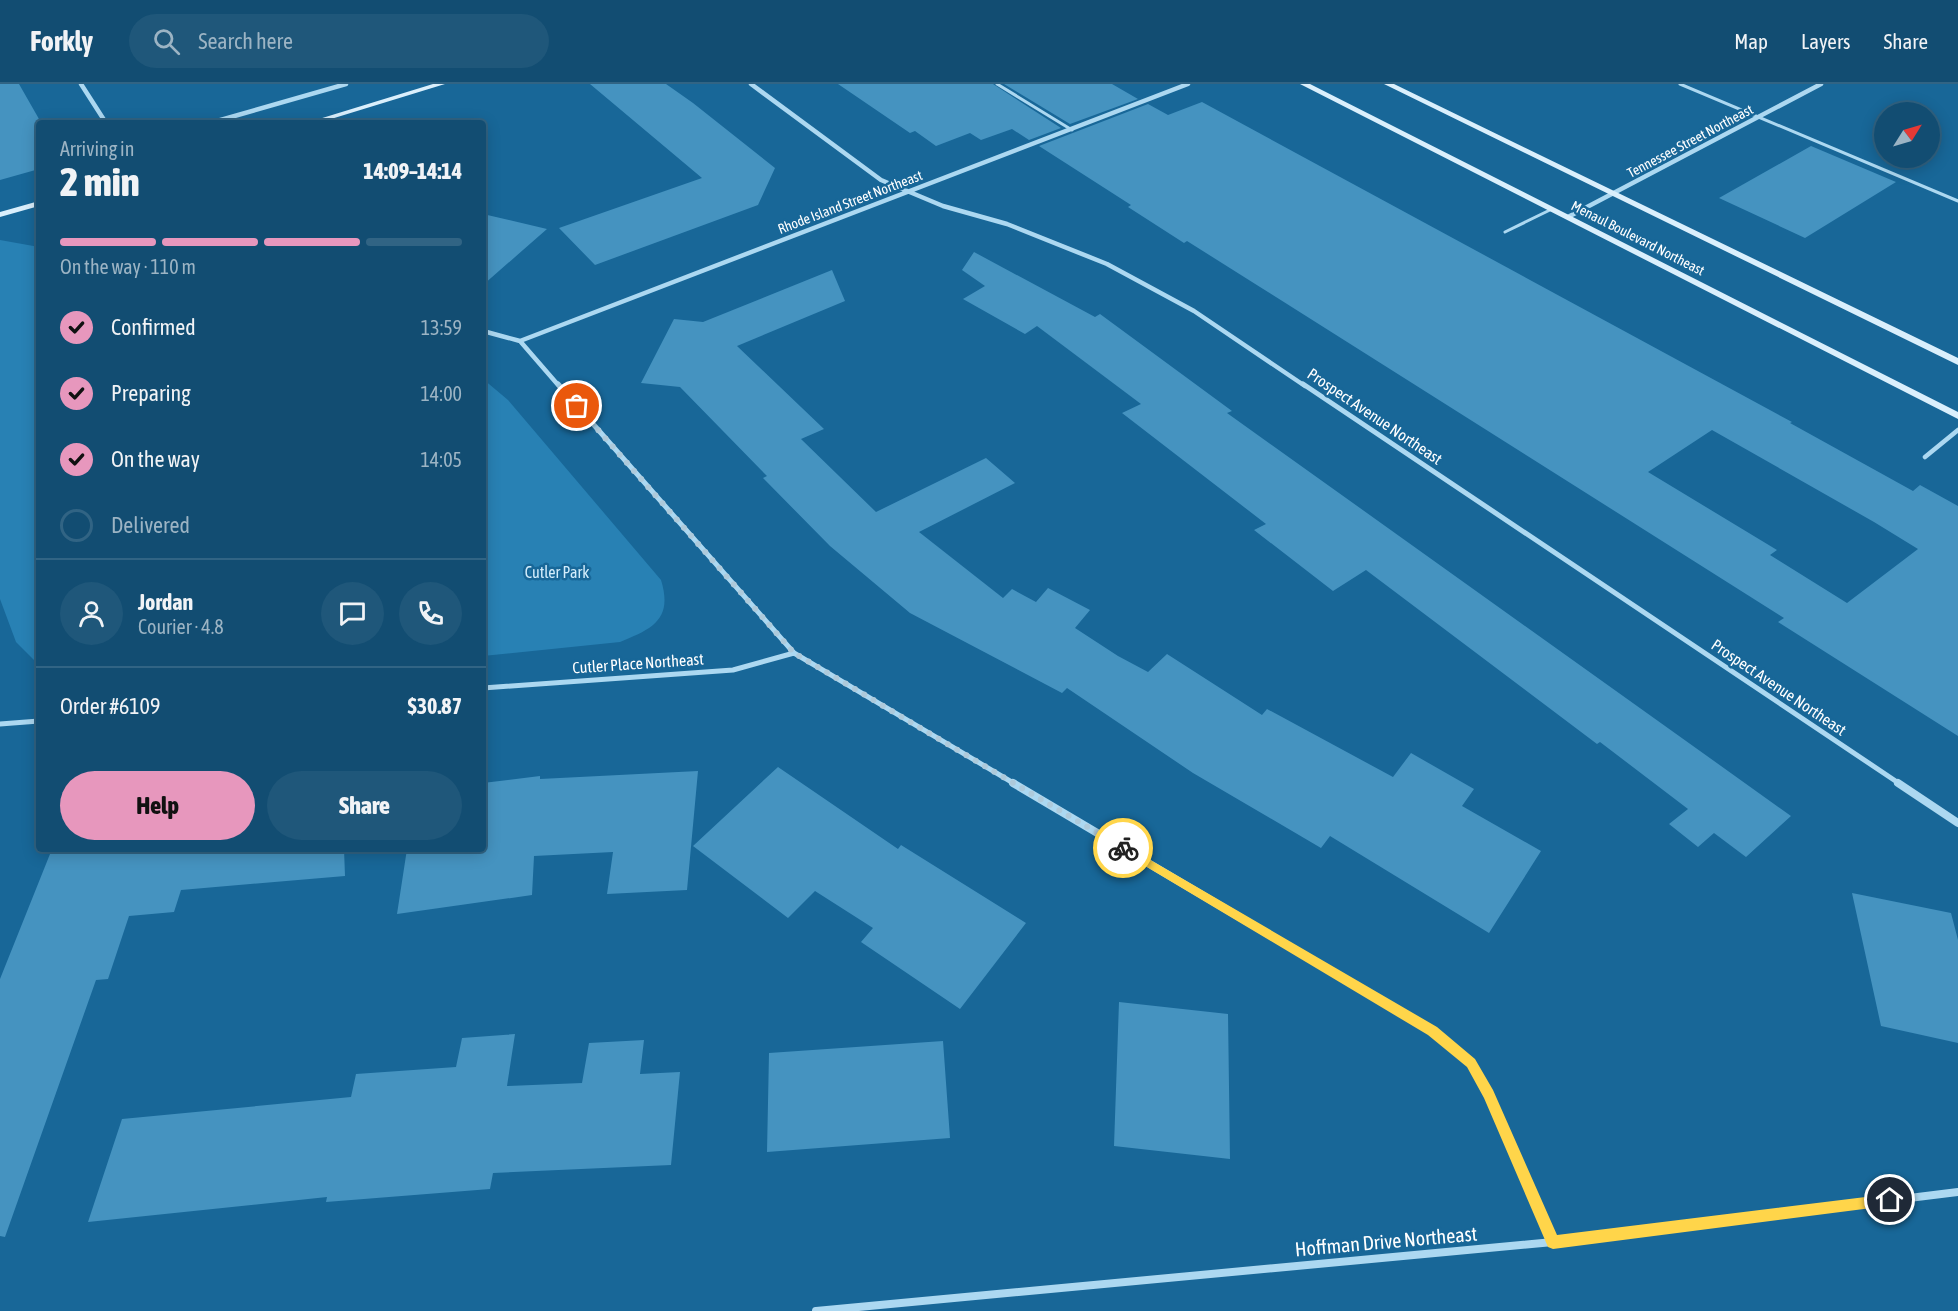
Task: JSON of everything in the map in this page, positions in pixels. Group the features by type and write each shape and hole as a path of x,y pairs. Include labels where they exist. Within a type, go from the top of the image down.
{"main road":[{"path":"320,120 441,84"},
{"name":"Menaul Boulevard Northeast","path":"1304,84 1958,416"},
{"name":"Menaul Boulevard Northeast","path":"1388,84 1958,362"},
{"path":"0,214 36,204"}],"street":[{"path":"81,84 104,120"},
{"path":"220,120 346,84"},
{"name":"Prospect Avenue Northeast","path":"751,84 881,180 905,192 943,206 1007,224 1107,264 1194,311 1958,823"},
{"name":"Rhode Island Street Northeast","path":"520,341 1188,84"},
{"name":"Tennessee Street Northeast","path":"1569,218 1821,84"},
{"path":"486,332 520,341 794,653 1432,1031 1471,1063 1488,1094 1553,1242"},
{"name":"Cutler Place Northeast","path":"486,688 733,670 794,653"},
{"path":"0,724 36,721"},
{"name":"Hoffman Drive Northeast","path":"816,1311 1553,1242 1958,1192"}],"lane":[{"path":"997,84 1072,130"},
{"path":"1680,84 1958,201"},
{"path":"1505,232 1552,209"},
{"path":"1925,457 1958,430"}],"green space":[{"path":"0,240 36,246 36,662 16,642 0,599"},
{"name":"Cutler Park","path":"486,382 508,400 661,580 664,604 657,621 651,627 620,642 486,656"}],"building":[{"path":"0,84 19,84 39,119 36,120 36,170 0,180"},
{"path":"590,84 666,84 693,103 775,168 758,205 595,265 559,228 702,178"},
{"path":"838,84 993,84 1061,128 1029,140 1012,129 981,140 970,133 936,146 915,131 910,133"},
{"path":"1004,84 1112,84 1138,99 1070,124"},
{"path":"1202,102 1792,422 1790,423 1913,491 1920,485 1958,506 1958,736 1778,622 1784,618 1187,241 1184,243 1128,207 1131,205 1039,146 1148,104 1168,115","holes":["1712,430 1918,549 1847,603 1770,555 1777,550 1648,472"]},
{"path":"1811,146 1896,182 1805,238 1719,198"},
{"path":"486,215 547,229 486,282"},
{"path":"974,252 1095,317 1100,314 1232,411 1227,413 1791,816 1746,857 1714,833 1698,847 1669,824 1688,809 1600,742 1597,744 1366,570 1333,591 1254,530 1266,524 1122,413 1141,404 1037,326 1025,334 963,299 985,286 962,270"},
{"path":"832,270 845,301 737,346 824,429 801,439 876,512 986,458 1015,483 919,532 1003,598 1012,589 1036,602 1048,588 1090,610 1075,628 1148,672 1167,654 1262,715 1267,709 1393,777 1411,753 1474,789 1462,806 1541,851 1489,933 1330,836 1321,848 1193,773 1067,688 1062,693 910,613 830,546 763,478 767,476 680,387 641,383 674,319 703,322"},
{"path":"778,767 898,849 901,845 1026,923 960,1009 861,942 873,928 815,891 788,918 693,846"},
{"path":"698,771 687,890 607,894 613,852 534,856 532,895 397,914 407,852 486,852 486,783 540,776 540,779"},
{"path":"51,852 344,852 345,876 181,890 174,912 129,916 108,979 96,980 5,1237 0,1236 0,979"},
{"path":"1852,893 1951,913 1958,940 1958,1043 1881,1026"},
{"path":"1119,1002 1228,1014 1230,1159 1114,1146"},
{"path":"515,1034 507,1086 582,1083 589,1043 644,1040 640,1074 680,1072 671,1165 493,1173 490,1189 326,1202 327,1197 88,1222 122,1119 351,1097 356,1074 456,1067 462,1038"},
{"path":"943,1041 950,1138 767,1152 769,1053"}],"way so far":[{"path":"577,406 794,653 1123,848"}],"route":[{"path":"1123,848 1432,1031 1471,1063 1488,1094 1553,1242 1890,1200"}]}
